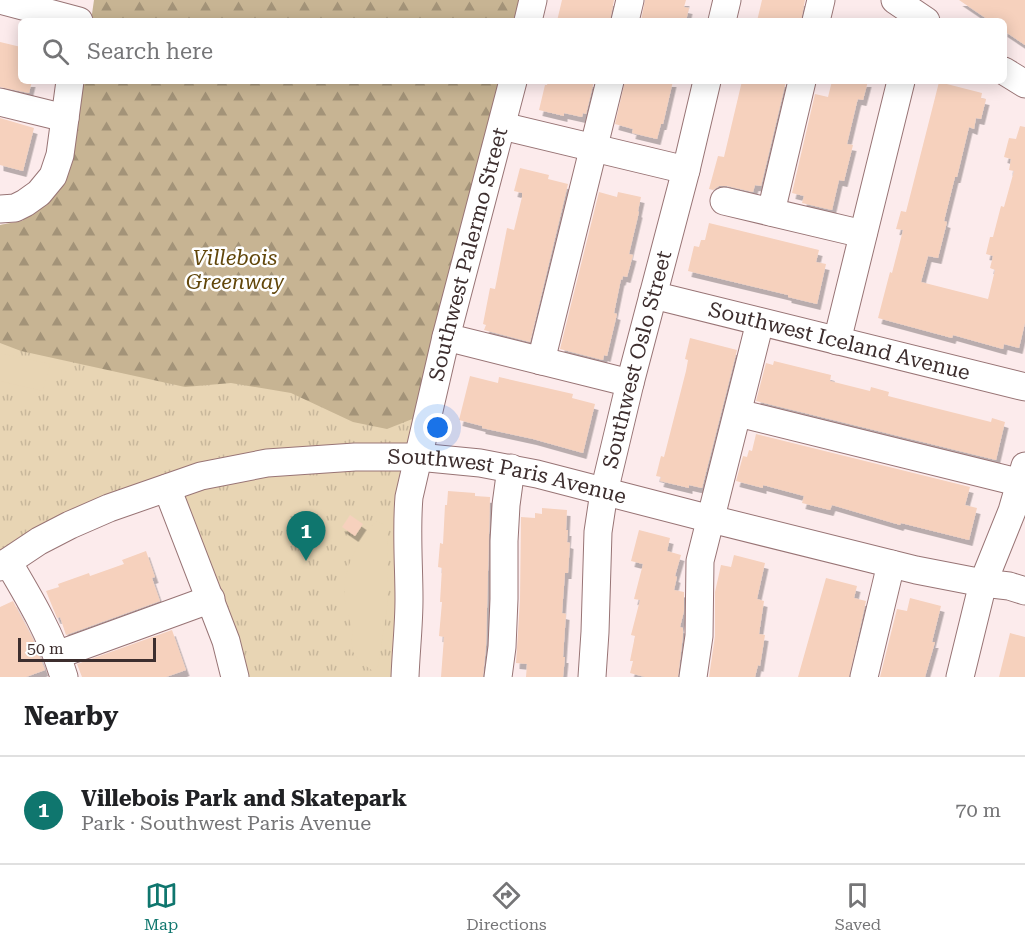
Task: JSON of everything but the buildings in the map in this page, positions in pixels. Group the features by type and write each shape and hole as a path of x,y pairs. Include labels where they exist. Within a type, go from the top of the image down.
{"street":[{"path":"0,0 68,18"},
{"path":"79,18 82,0"},
{"path":"529,18 533,0"},
{"path":"626,18 630,0"},
{"path":"723,18 727,0"},
{"path":"817,18 821,0"},
{"path":"895,0 919,18"},
{"path":"1007,73 1025,84"},
{"path":"0,209 15,208 25,203 39,193 53,176 60,155 70,84"},
{"name":"Southwest Palermo Street","path":"405,677 409,598 407,521 409,497 446,337 512,84"},
{"path":"541,361 609,84"},
{"name":"Southwest Oslo Street","path":"592,677 598,532 604,492 706,84"},
{"path":"771,212 801,84"},
{"path":"837,341 900,84"},
{"path":"0,102 64,118"},
{"path":"501,126 686,170"},
{"path":"724,201 863,234"},
{"name":"Southwest Iceland Avenue","path":"653,295 1025,387"},
{"path":"693,677 699,636 700,561 760,322"},
{"path":"446,337 630,383"},
{"path":"738,413 1023,474 1012,511 983,583 960,677"},
{"name":"Southwest Paris Avenue","path":"4,565 39,541 70,525 109,508 201,476 267,463 355,457 418,457 511,468 891,564 1025,591"},
{"path":"498,677 504,599 506,505 511,468"},
{"path":"167,488 211,599 226,641 235,677"},
{"path":"864,677 891,564"},
{"path":"4,565 29,598 61,666 211,599"}],"green space":[{"path":"94,0 521,0 517,18 91,18"},
{"name":"Villebois Greenway","path":"80,84 500,84 420,416 387,429 353,422 291,393 231,383 185,387 21,351 0,343 0,225 22,221 48,201"},
{"name":"Villebois Greenway","path":"490,84 500,84 410,444 319,451 0,554 0,225 22,221 48,201"},
{"path":"0,353 50,364 43,391 0,381"},
{"path":"406,467 400,677 248,677 182,492 281,473"},
{"path":"376,521 388,526 387,609 378,666 373,671 354,654 352,629 344,590 352,558"}],"place":[{"name":"Villebois Park and Skatepark","path":"306,561"}]}
